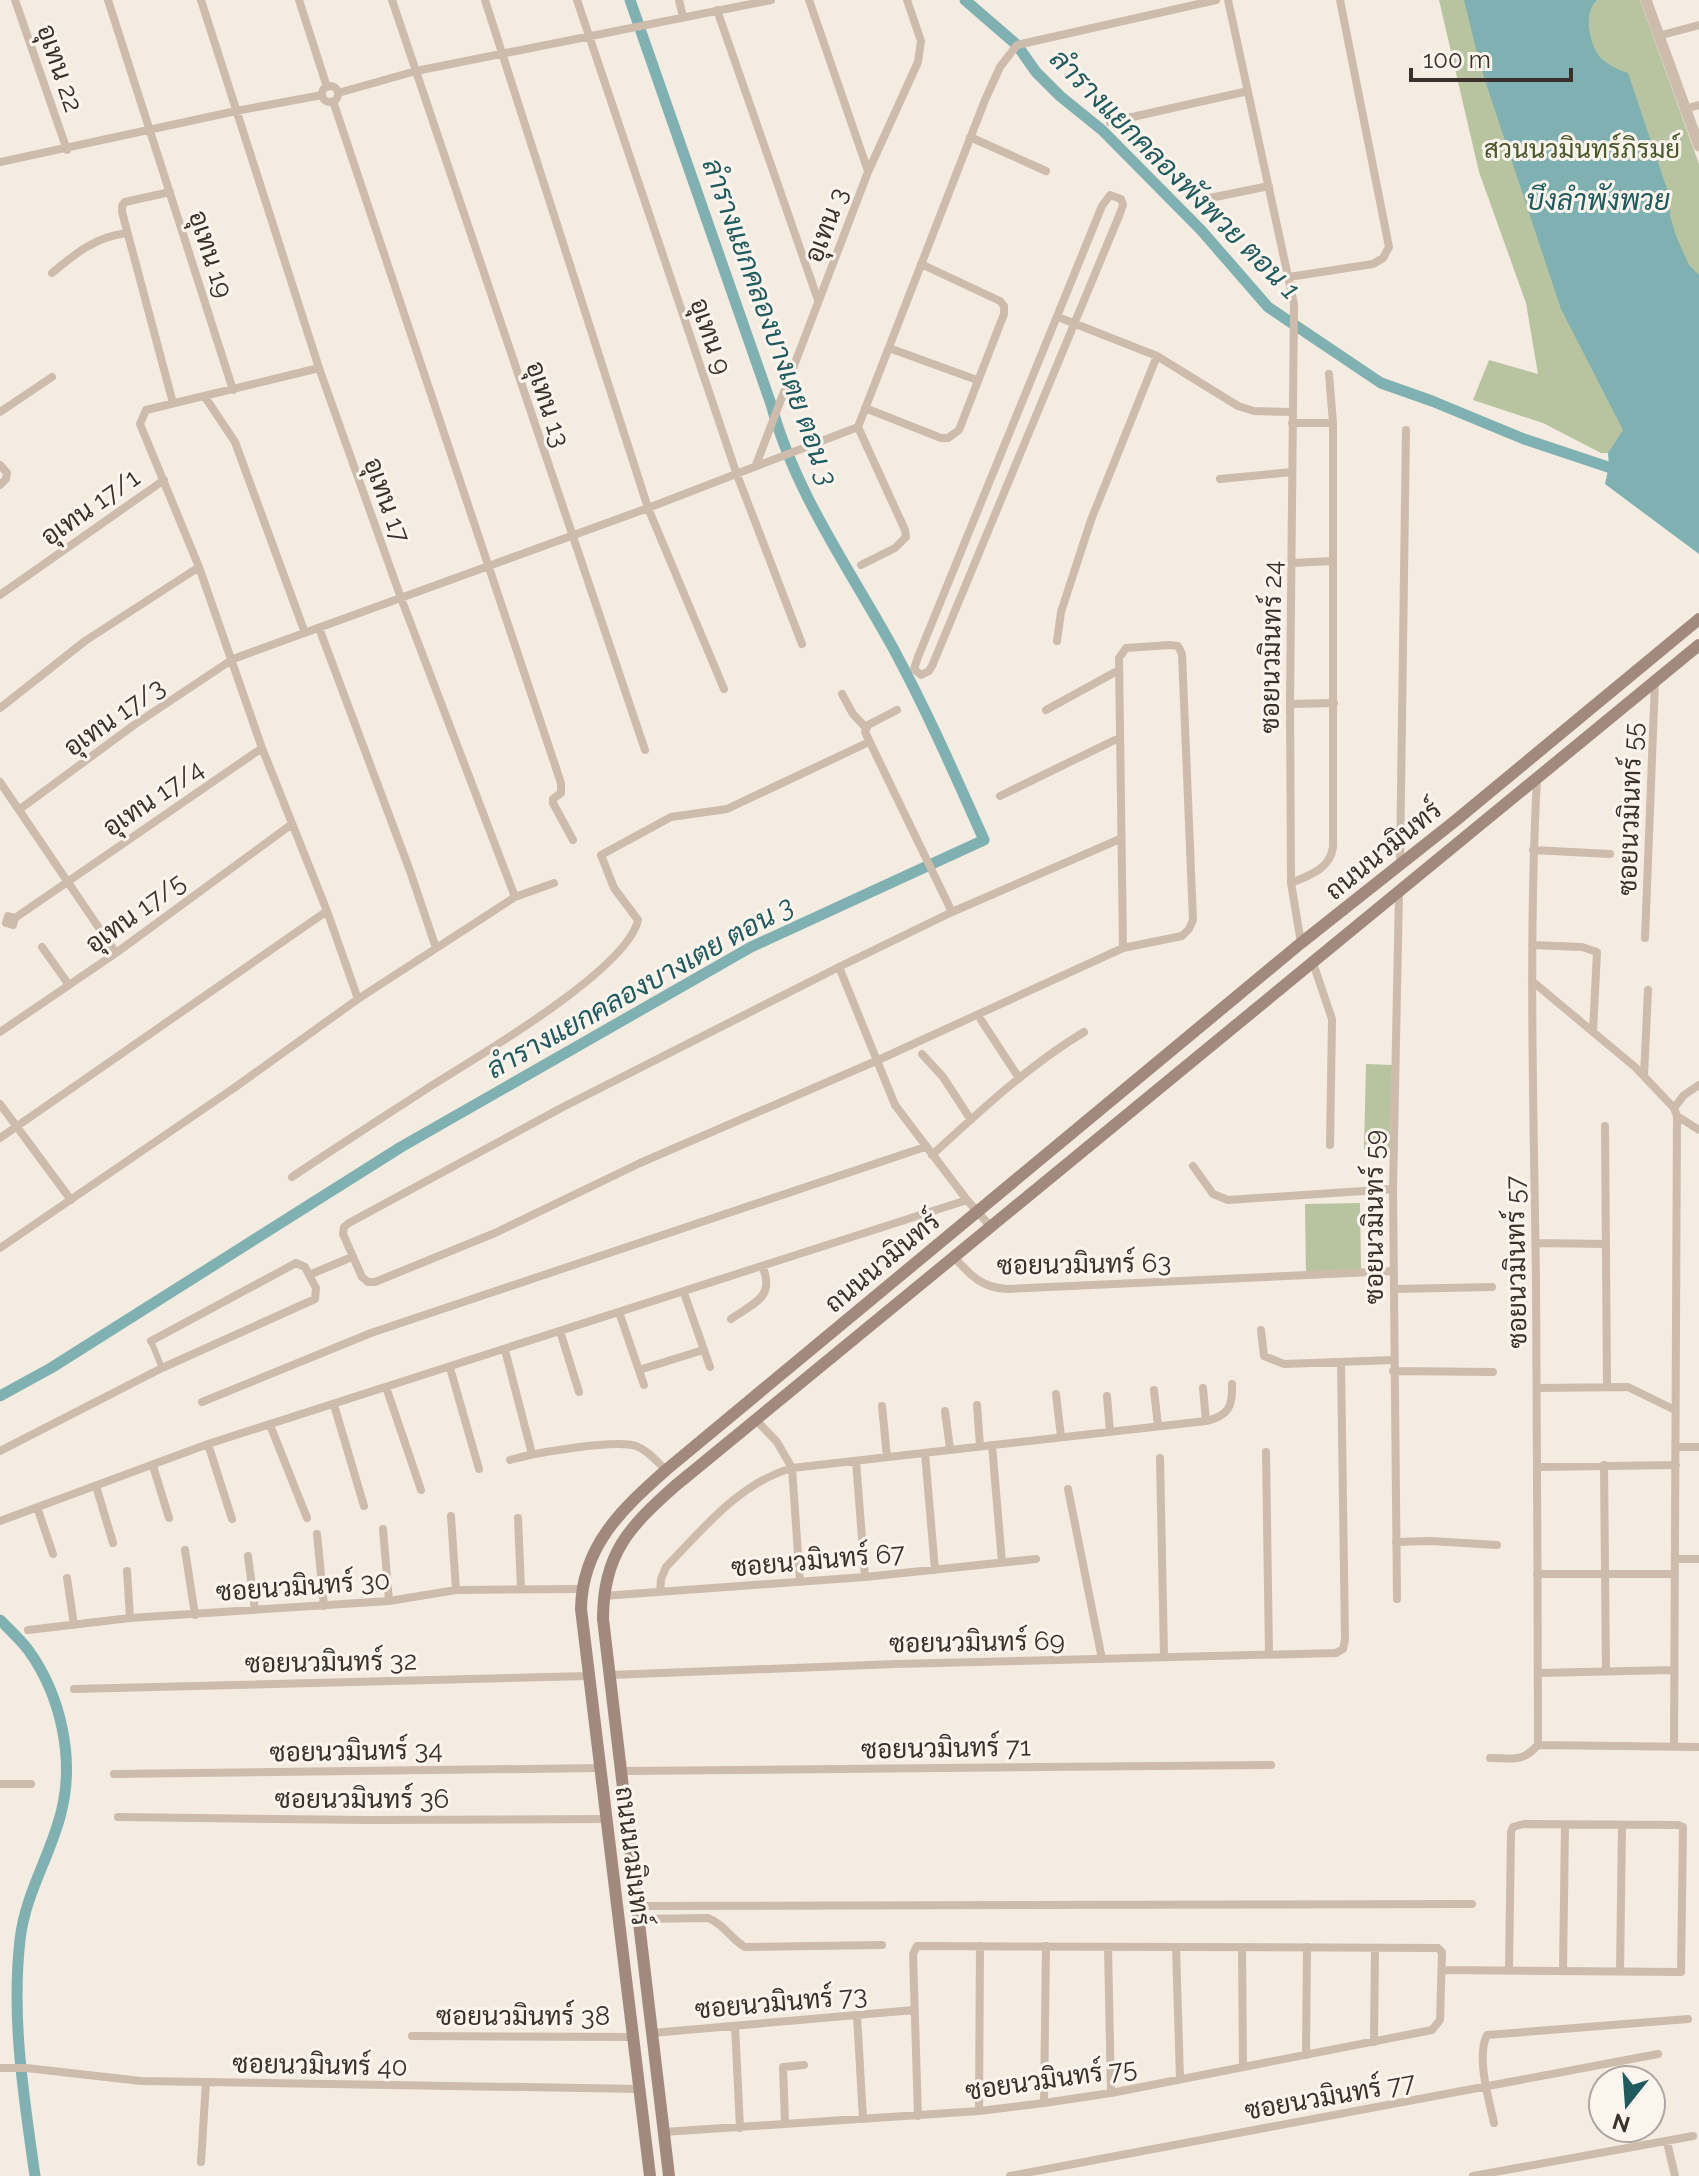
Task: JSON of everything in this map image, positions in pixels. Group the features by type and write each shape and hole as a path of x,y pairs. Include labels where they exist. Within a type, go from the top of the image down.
{"main road":[{"name":"ถนนนวมินทร์","path":"650,2176 588,1676 582,1589 593,1551 604,1532 666,1470 1301,943 1699,619"},
{"name":"ถนนนวมินทร์","path":"669,2176 603,1596 621,1541 634,1524 675,1486 1699,645"},
{"path":"1301,943 1313,963"}],"street":[{"name":"อุเทน 22","path":"15,0 67,150"},
{"name":"อุเทน 19","path":"108,0 233,390"},
{"name":"อุเทน 17","path":"201,0 319,368 401,598 515,897"},
{"path":"299,0 326,101 416,71 771,0"},
{"name":"อุเทน 13","path":"392,0 645,750"},
{"path":"485,0 648,508 724,689"},
{"name":"อุเทน 9","path":"577,0 736,472 802,644"},
{"path":"679,0 683,17"},
{"path":"809,0 868,172"},
{"name":"อุเทน 3","path":"756,465 868,172 918,62 921,41 907,0"},
{"path":"861,565 895,548 906,537 858,427 1001,65 1015,47 1216,0"},
{"name":"ซอยนวมินทร์ 24","path":"1228,0 1289,277 1294,321 1291,883 1301,943"},
{"path":"1289,277 1373,264 1383,258 1389,247 1340,0"},
{"path":"1646,0 1699,146"},
{"path":"717,10 819,301"},
{"path":"1658,36 1699,25"},
{"path":"0,162 67,150 334,87 487,565 561,783 561,793 553,799 553,803 573,840"},
{"path":"1110,122 1248,91"},
{"path":"1684,109 1699,105"},
{"path":"970,137 1046,171"},
{"path":"1205,199 1269,186"},
{"path":"170,192 125,202 122,212 173,403"},
{"path":"1116,195 1123,205 932,666 921,675 914,669 918,657 1058,317 1102,206 1107,197 1116,195"},
{"path":"52,273 91,243 127,233"},
{"path":"865,408 941,438 948,438 959,430 1004,314 1004,306 1000,301 921,264"},
{"path":"1058,317 1157,356 1238,406 1254,411 1292,412"},
{"path":"889,348 977,380"},
{"path":"1057,641 1061,612 1091,520 1157,356"},
{"path":"319,368 146,410 140,424 199,567 262,748 327,911 358,999"},
{"path":"1291,883 1314,874 1332,857 1333,423 1329,374"},
{"path":"0,412 52,377"},
{"path":"205,397 235,442 305,633"},
{"path":"1292,423 1333,423"},
{"name":"อุเทน 17/3","path":"20,809 134,725 233,659 648,508 858,427"},
{"path":"1400,865 1406,430"},
{"path":"0,465 7,473 0,485"},
{"path":"1220,479 1292,472"},
{"name":"อุเทน 17/1","path":"0,595 164,480"},
{"path":"1292,563 1333,561"},
{"path":"0,708 85,641 199,567"},
{"path":"319,628 436,948"},
{"path":"1120,839 952,912 563,1107 349,1223 344,1227 343,1234 362,1277 375,1282 495,1233 640,1163 876,1061 1123,948 1182,936 1193,920 1182,654 1178,646 1126,648 1119,658 1123,948"},
{"path":"1046,710 1119,670"},
{"name":"ซอยนวมินทร์ 55","path":"1645,938 1655,681"},
{"path":"842,694 853,714 866,728 869,742 952,912"},
{"path":"1290,704 1334,703"},
{"path":"866,728 897,710"},
{"path":"1000,796 1119,738"},
{"path":"292,1177 538,1019 613,958 636,928 638,920 614,888 601,855 671,817 727,809 869,742"},
{"name":"อุเทน 17/4","path":"15,918 262,748"},
{"name":"ซอยนวมินทร์ 57","path":"1537,779 1532,981 1538,1388 1538,1745"},
{"path":"0,782 116,953"},
{"name":"อุเทน 17/5","path":"0,1032 116,953 292,824"},
{"path":"1533,850 1610,854"},
{"path":"0,1248 358,999 515,897 554,883"},
{"name":"ซอยนวมินทร์ 59","path":"1397,1599 1393,1189 1399,891"},
{"path":"0,1138 327,911"},
{"path":"1532,945 1582,947 1597,952 1593,1032"},
{"path":"42,947 69,985"},
{"path":"1313,963 1332,1019 1330,1145"},
{"path":"839,967 895,1105 991,1227"},
{"path":"1532,981 1644,1076 1676,1112 1699,1130"},
{"path":"1644,1076 1648,990"},
{"path":"981,1020 1019,1078"},
{"path":"932,1155 1019,1078 1084,1032"},
{"path":"922,1054 943,1077 971,1120"},
{"path":"1674,1747 1676,1112 1684,1095 1699,1085"},
{"path":"0,1104 71,1200"},
{"path":"1605,1126 1607,1385"},
{"path":"202,1402 371,1333 925,1147"},
{"path":"1193,1166 1213,1194 1228,1200 1393,1189"},
{"path":"0,1521 208,1444 967,1200"},
{"path":"1536,1243 1606,1244"},
{"path":"309,1275 352,1257"},
{"name":"ซอยนวมินทร์ 63","path":"954,1257 981,1284 996,1289 1394,1271"},
{"path":"0,1451 162,1368 315,1299 316,1288 305,1267 296,1263 151,1341 162,1368"},
{"path":"731,1319 764,1296 768,1281 763,1268"},
{"path":"1394,1289 1492,1287"},
{"path":"684,1293 710,1367"},
{"path":"619,1312 644,1385"},
{"path":"1261,1330 1264,1356 1284,1364 1393,1360"},
{"path":"560,1331 579,1392"},
{"path":"505,1350 532,1454"},
{"path":"639,1370 703,1350"},
{"name":"ซอยนวมินทร์ 69","path":"610,1675 1164,1656 1326,1654 1343,1649 1341,1362"},
{"path":"450,1368 479,1469"},
{"path":"1393,1371 1493,1372"},
{"path":"660,1592 662,1573 666,1567 747,1488 771,1474 792,1468 1206,1421 1220,1418 1229,1411 1233,1402 1232,1384"},
{"path":"1538,1388 1607,1385 1633,1389 1675,1410"},
{"path":"386,1387 421,1490"},
{"path":"1203,1388 1206,1421"},
{"path":"1154,1390 1158,1426"},
{"path":"1056,1394 1061,1437"},
{"path":"1107,1396 1110,1432"},
{"path":"334,1405 364,1506"},
{"path":"977,1405 980,1446"},
{"path":"882,1406 887,1457"},
{"path":"945,1411 950,1449"},
{"path":"756,1420 777,1442 792,1468 800,1582"},
{"path":"270,1425 307,1518"},
{"path":"208,1444 232,1519"},
{"path":"510,1460 532,1454 633,1445 643,1449 666,1470"},
{"path":"992,1445 1002,1562"},
{"path":"1677,1447 1699,1447"},
{"path":"1266,1452 1269,1655"},
{"path":"925,1453 935,1570"},
{"path":"1160,1458 1164,1656"},
{"path":"856,1461 865,1577"},
{"path":"1604,1465 1606,1671"},
{"path":"1537,1467 1676,1465"},
{"path":"153,1466 169,1518"},
{"path":"96,1486 113,1543"},
{"path":"1068,1489 1102,1659"},
{"path":"37,1507 53,1554"},
{"path":"451,1516 456,1590"},
{"path":"518,1518 521,1589"},
{"path":"383,1529 389,1601"},
{"path":"317,1534 324,1606"},
{"path":"1396,1542 1497,1545"},
{"path":"185,1550 195,1615"},
{"path":"248,1556 255,1610"},
{"name":"ซอยนวมินทร์ 67","path":"603,1596 865,1577 1036,1559"},
{"path":"1675,1559 1699,1559"},
{"path":"127,1571 130,1618"},
{"path":"1537,1574 1675,1574"},
{"path":"67,1578 74,1625"},
{"name":"ซอยนวมินทร์ 30","path":"28,1630 130,1618 389,1601 456,1590 582,1589"},
{"path":"1538,1673 1674,1670"},
{"name":"ซอยนวมินทร์ 32","path":"74,1689 588,1676"},
{"path":"1490,1758 1521,1759 1538,1745 1699,1747"},
{"name":"ซอยนวมินทร์ 71","path":"622,1771 1271,1765"},
{"name":"ซอยนวมินทร์ 34","path":"114,1774 600,1768"},
{"path":"0,1784 31,1784"},
{"name":"ซอยนวมินทร์ 36","path":"118,1817 606,1819"},
{"path":"918,2116 913,1954 917,1946 1438,1948 1442,1952 1443,1970 1678,1974 1683,1968 1683,1827 1517,1824 1511,1832 1509,1970"},
{"path":"1563,1971 1565,1825"},
{"path":"1620,1972 1622,1826"},
{"path":"636,1906 1472,1904"},
{"path":"638,1919 708,1918 716,1921 745,1947 882,1945"},
{"path":"979,2111 980,1946"},
{"path":"1044,2103 1046,1946"},
{"path":"1108,1947 1111,2093"},
{"path":"1176,1947 1180,2079"},
{"path":"1242,1947 1243,2067"},
{"path":"1306,2055 1307,1947"},
{"path":"1374,2042 1375,1948"},
{"name":"ซอยนวมินทร์ 75","path":"664,2132 918,2116 1044,2103 1111,2093 1432,2030 1440,2020 1443,1970"},
{"name":"ซอยนวมินทร์ 73","path":"652,2033 914,2010"},
{"path":"857,2015 863,2119"},
{"path":"1494,2123 1483,2049 1487,2035 1688,2019"},
{"path":"735,2026 740,2128"},
{"name":"ซอยนวมินทร์ 38","path":"412,2036 633,2037"},
{"name":"ซอยนวมินทร์ 77","path":"1010,2176 1658,2054"},
{"path":"785,2123 783,2067 804,2065"},
{"name":"ซอยนวมินทร์ 40","path":"2,2068 141,2081 641,2089"},
{"path":"201,2162 206,2082"},
{"path":"1675,2176 1667,2142 1693,2136"},
{"path":"1473,2176 1656,2144"}],"green space":[{"name":"บึงลำพังพวย","path":"1439,0 1640,0 1699,164 1699,512 1608,453 1601,453 1543,423 1473,400 1489,360 1538,374 1526,303 1479,172"},
{"path":"1366,1064 1392,1065 1390,1149 1364,1149"},
{"path":"1360,1203 1361,1272 1306,1273 1305,1204"}],"water":[{"name":"บึงลำพังพวย","path":"1464,0 1597,0 1589,20 1592,43 1602,59 1628,73 1669,195 1670,216 1676,236 1689,265 1699,275 1699,554 1605,484 1608,453 1623,430 1561,309 1480,65"}],"waterway":[{"name":"ลำรางแยกคลองบางเตย ตอน 3","path":"0,1396 51,1368 401,1147 751,947 984,840 905,672 824,529 794,468 630,0"},
{"name":"ลำรางแยกคลองพังพวย ตอน 1","path":"965,0 1017,45 1036,72 1102,130 1201,230 1268,307 1381,383 1524,439 1620,471"},
{"path":"0,1620 26,1647 40,1669 57,1708 65,1750 65,1792 61,1813 32,1891 20,1940 18,2029 35,2176"}],"park label":[{"name":"สวนนวมินทร์ภิรมย์","path":"1582,149"}]}
